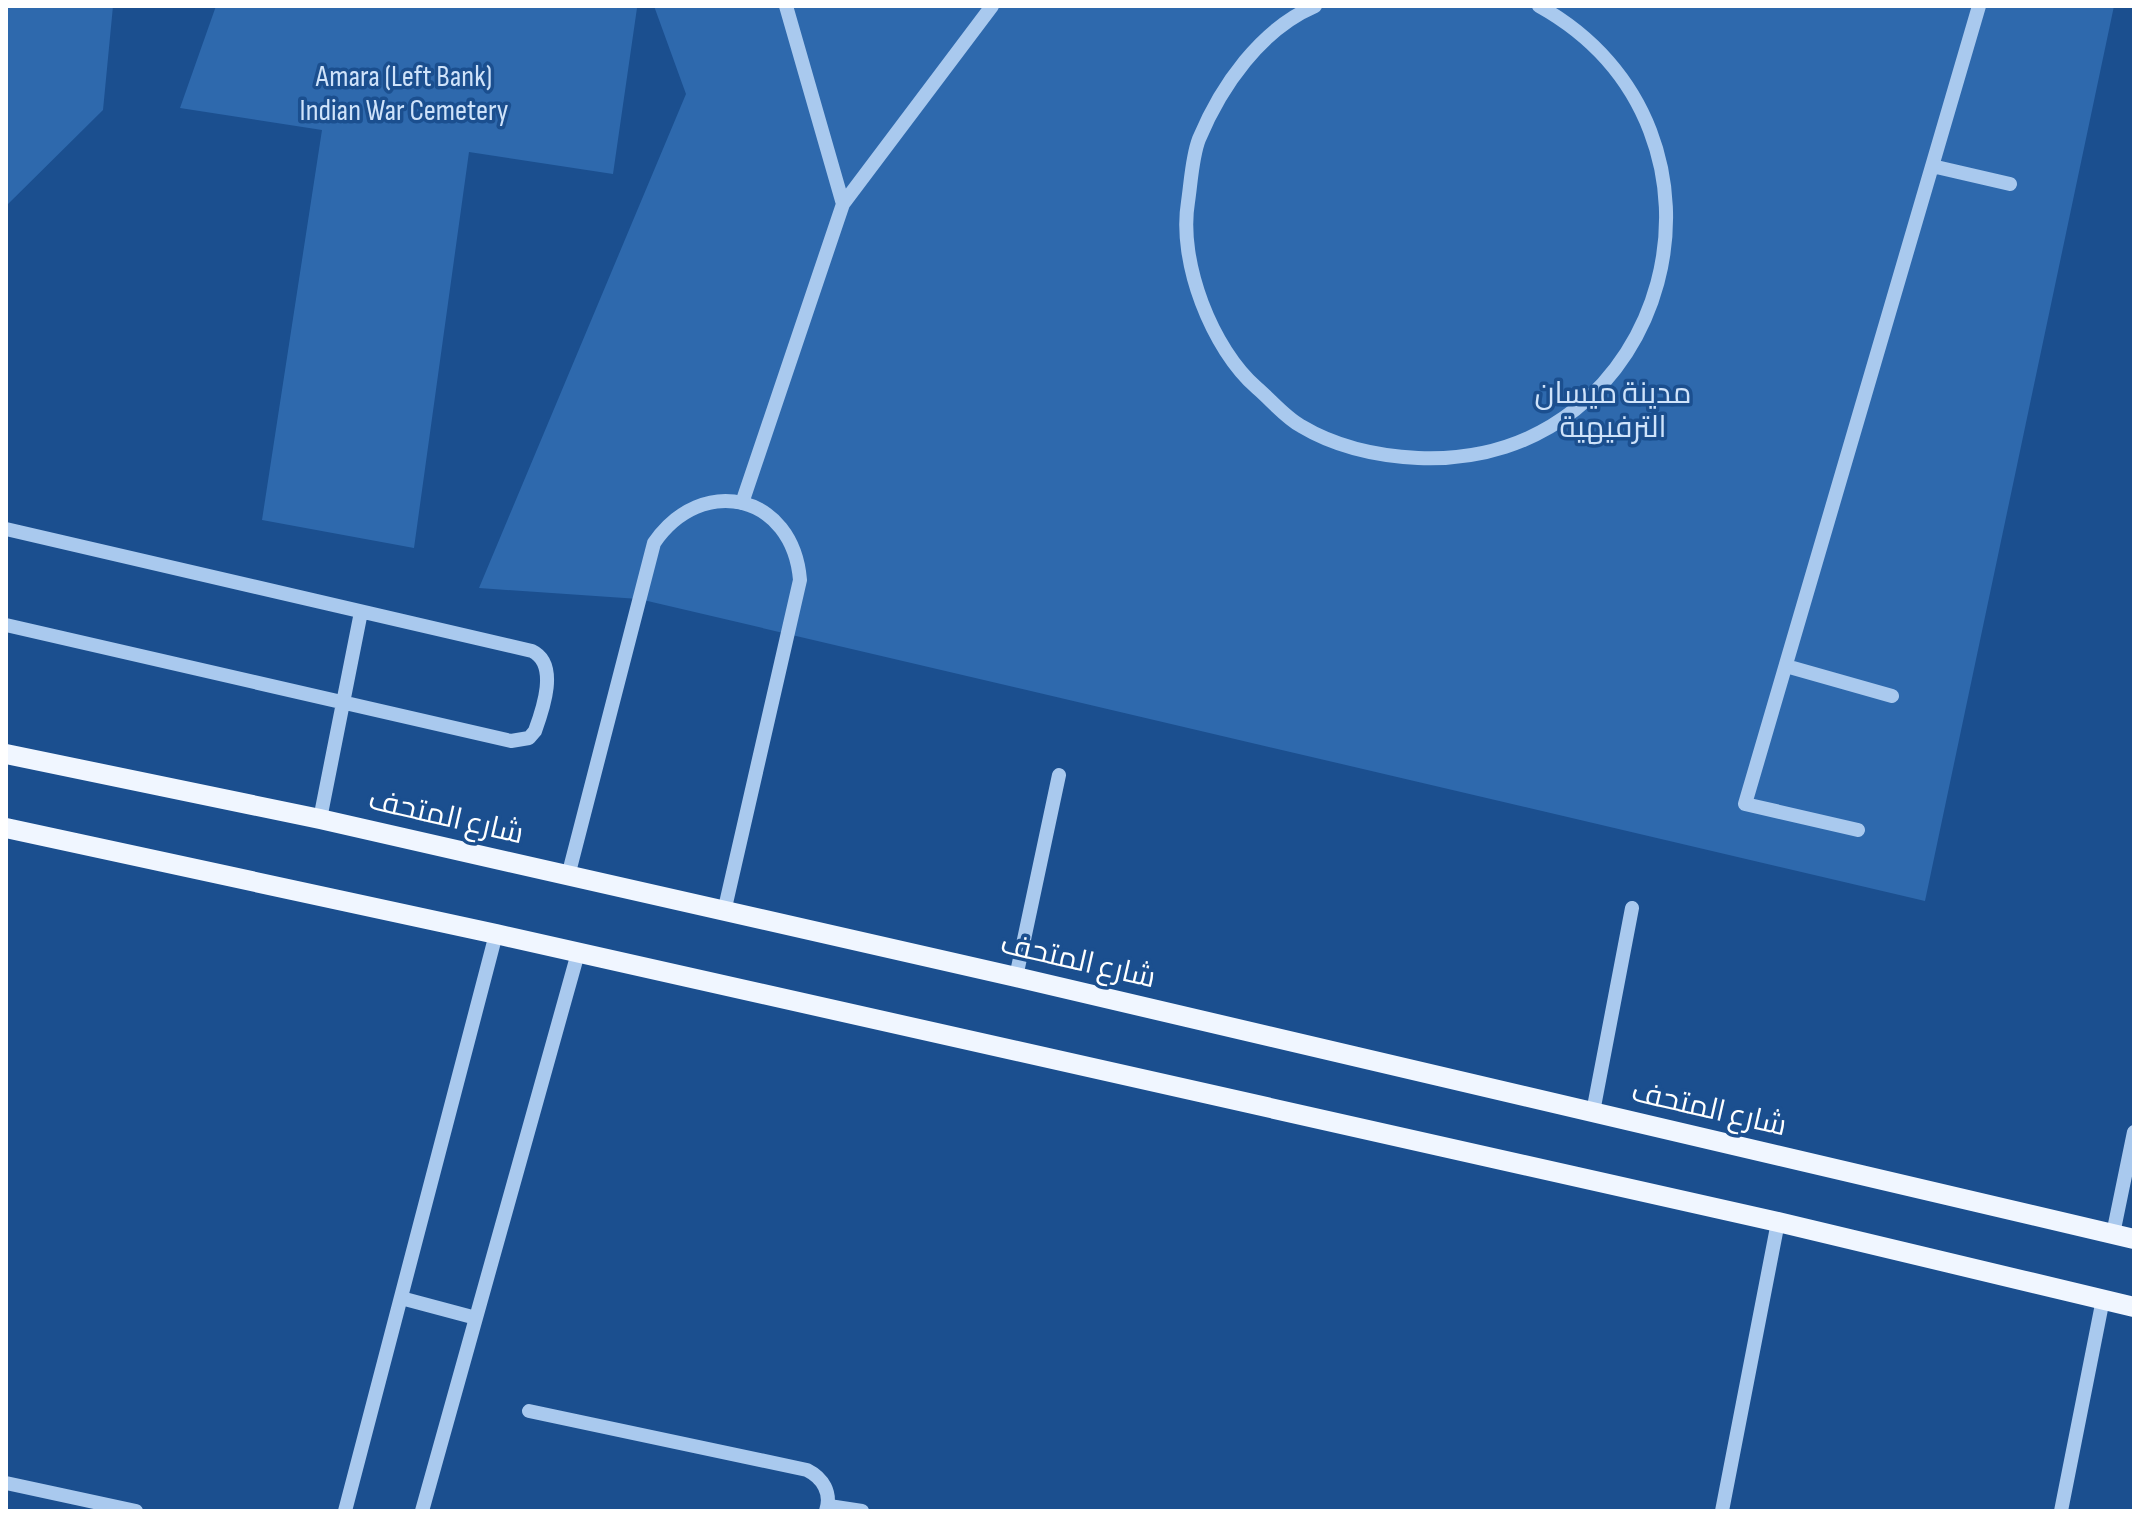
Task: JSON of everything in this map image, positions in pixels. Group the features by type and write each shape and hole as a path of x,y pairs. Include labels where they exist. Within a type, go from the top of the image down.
{"main road":[{"name":"شارع المتحف","path":"6,754 320,819 1016,977 2134,1239"},
{"path":"6,828 496,934 1778,1222 2134,1307"}],"street":[{"path":"786,6 843,204"},
{"path":"742,503 843,204 992,6"},
{"path":"1315,6 1296,14 1237,69 1198,141 1185,221 1200,302 1240,373 1301,426 1376,456 1457,460 1535,436 1600,388 1646,321 1668,242 1662,161 1630,86 1575,26 1539,6"},
{"path":"1858,830 1745,804 1979,6"},
{"path":"1932,166 2010,184"},
{"path":"568,876 654,543 674,519 701,504 742,503 778,523 791,540 798,560 800,580 724,912"},
{"path":"6,529 532,651 547,666 535,731 521,741 6,625"},
{"path":"320,819 361,612"},
{"path":"1786,666 1892,696"},
{"path":"1016,977 1059,775"},
{"path":"1593,1112 1632,908"},
{"path":"345,1511 496,934"},
{"path":"422,1511 578,953"},
{"path":"2113,1234 2134,1132"},
{"path":"1722,1511 1778,1222"},
{"path":"401,1298 476,1318"},
{"path":"2061,1511 2103,1299"},
{"path":"529,1411 807,1470 818,1476 826,1486 827,1509 862,1511"},
{"path":"6,1483 136,1511"}],"green space":[{"path":"6,6 113,6 103,110 6,206"},
{"name":"Amara (Left Bank) Indian War Cemetery","path":"216,6 637,8 613,174 469,152 414,548 262,520 322,130 180,108"},
{"name":"مدينة ميسان الترفيهية","path":"654,6 2114,6 1925,901 639,599 479,588 686,94"}]}
